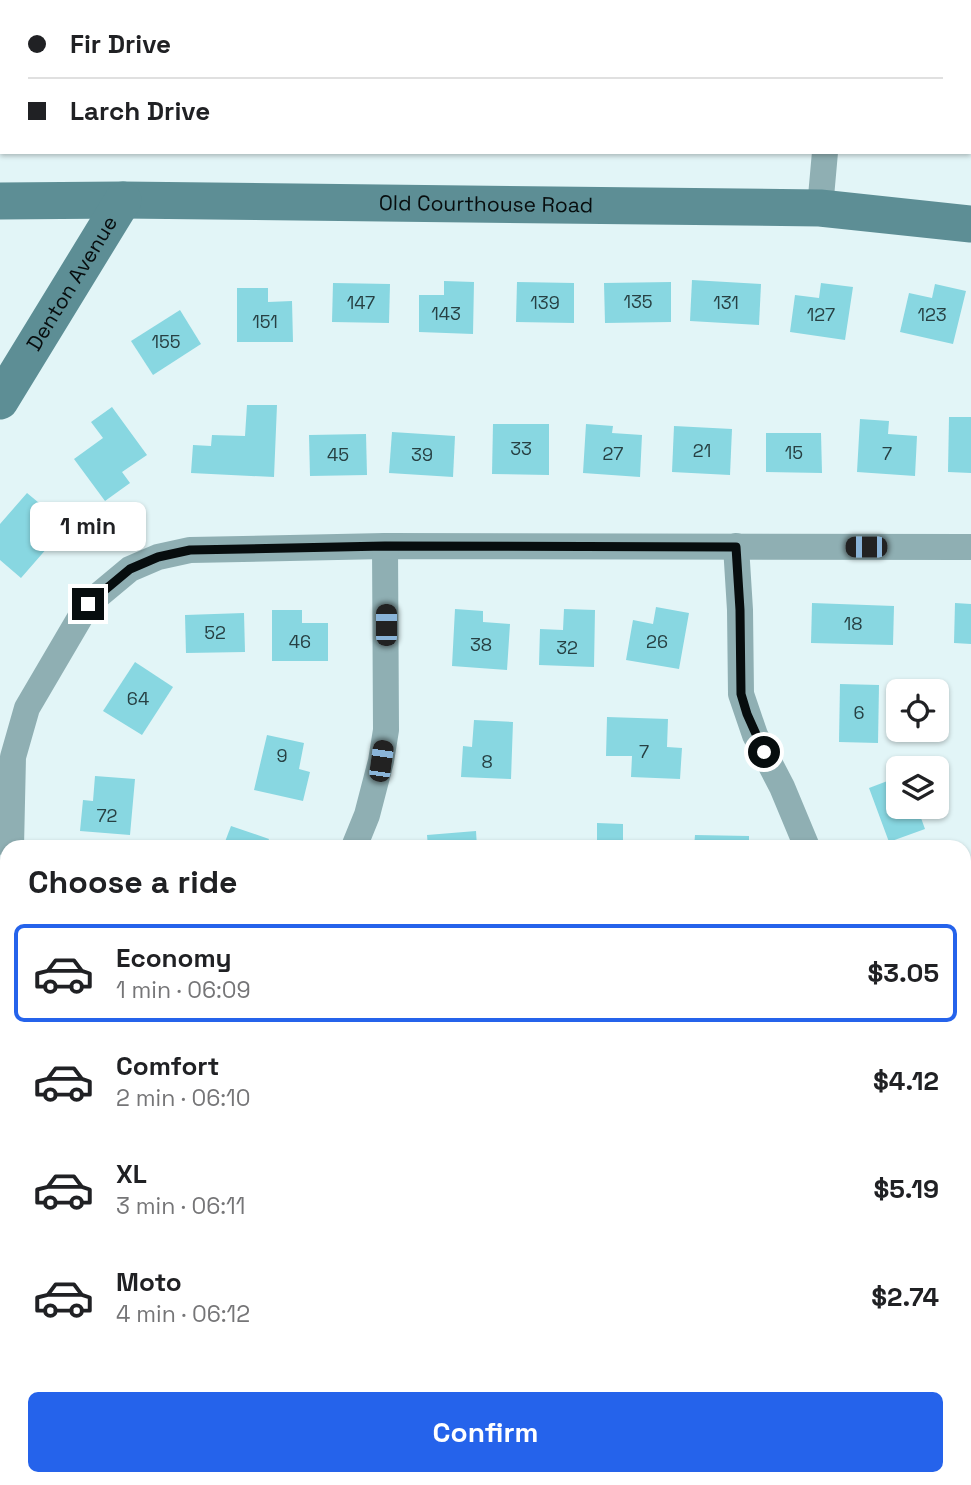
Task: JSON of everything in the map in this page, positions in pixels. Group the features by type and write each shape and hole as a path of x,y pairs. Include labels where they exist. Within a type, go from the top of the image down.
{"street":[{"path":"820,208 825,154"},
{"name":"Denton Avenue","path":"0,401 123,200"},
{"name":"Old Courthouse Road","path":"0,201 820,208 971,224"},
{"path":"357,840 368,815 386,730 385,546"},
{"path":"11,840 13,757 27,708 88,604 130,569 158,557 190,550 385,546 971,547"},
{"path":"736,547 741,694 755,735 782,787 804,840"}],"building":[{"path":"692,280 761,284 759,325 690,321"},
{"path":"444,281 474,282 473,334 419,332 419,295 444,295"},
{"path":"517,282 574,283 574,323 516,322"},
{"path":"671,282 671,322 605,323 604,283"},
{"path":"333,283 390,284 389,323 332,322"},
{"path":"821,283 853,287 845,340 790,332 795,295 819,298"},
{"path":"935,284 966,291 953,344 900,332 909,293 932,298"},
{"path":"237,288 268,288 268,302 292,301 293,342 237,342"},
{"path":"180,310 201,344 153,375 131,341"},
{"path":"247,405 277,405 274,477 191,473 193,445 211,446 212,435 245,436"},
{"path":"112,407 147,455 122,472 130,483 105,501 74,459 103,438 91,422"},
{"path":"949,417 971,417 971,473 948,472"},
{"path":"860,419 889,421 888,434 917,436 915,476 857,472"},
{"path":"493,424 549,424 549,475 492,474"},
{"path":"586,424 613,426 612,433 642,435 640,477 583,473"},
{"path":"674,426 732,429 730,475 672,472"},
{"path":"392,432 455,436 453,477 389,473"},
{"path":"766,433 821,433 822,473 766,472"},
{"path":"366,434 367,475 310,476 309,435"},
{"path":"27,493 56,517 38,538 48,547 21,578 0,560 0,524"},
{"path":"812,603 894,606 893,645 811,643"},
{"path":"955,603 971,604 971,644 954,643"},
{"path":"656,607 689,613 679,669 626,660 633,620 653,624"},
{"path":"455,609 483,611 483,622 510,624 507,670 452,666"},
{"path":"564,609 595,610 594,667 539,665 540,629 563,630"},
{"path":"272,610 302,610 302,623 328,623 328,661 272,661"},
{"path":"244,613 245,652 186,653 185,615"},
{"path":"135,662 173,687 142,735 103,711"},
{"path":"840,684 879,685 878,743 839,742"},
{"path":"607,717 668,719 667,747 682,748 680,779 631,777 632,756 606,756"},
{"path":"474,720 513,722 511,779 461,777 463,746 472,747"},
{"path":"267,735 304,743 299,769 310,772 303,801 254,790"},
{"path":"95,776 135,779 130,835 80,831 83,800 93,801"},
{"path":"886,782 886,819 921,819 925,829 888,840 869,788"},
{"path":"597,823 623,824 623,840 597,840"},
{"path":"231,826 269,839 269,840 226,840"},
{"path":"476,831 477,840 427,840 427,835"},
{"path":"695,835 749,836 749,840 695,840"}],"route":[{"path":"88,604 130,569 158,557 190,550 385,546 736,547 741,694 764,752"}]}
